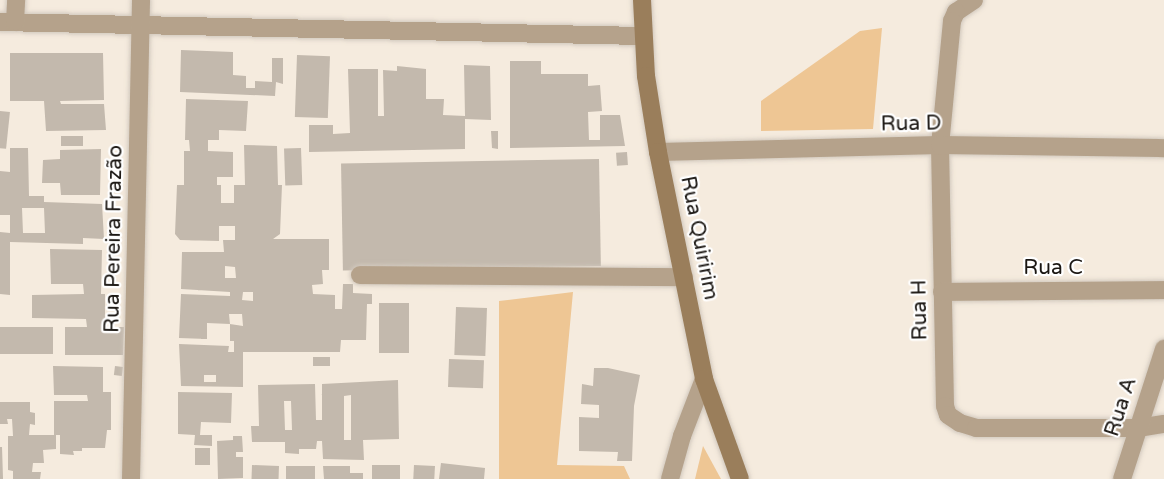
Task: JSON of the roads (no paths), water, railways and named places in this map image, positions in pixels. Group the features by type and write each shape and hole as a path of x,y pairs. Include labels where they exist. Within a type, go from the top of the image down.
{"main road":[{"name":"Rua Quiririm","path":"642,0 646,76 658,152 704,379 740,479"}],"street":[{"path":"16,0 8,22 643,36"},
{"name":"Rua Pereira Frazão","path":"131,479 141,0"},
{"name":"Rua H","path":"974,0 956,12 952,21 940,145 945,406 948,415 976,429 1137,428"},
{"name":"Rua D","path":"658,152 940,145 1164,148"},
{"path":"360,275 684,277"},
{"name":"Rua C","path":"942,292 1164,290"},
{"name":"Rua A","path":"1122,479 1164,349"},
{"path":"670,479 682,436 704,379"},
{"path":"1137,428 1164,424"}]}
